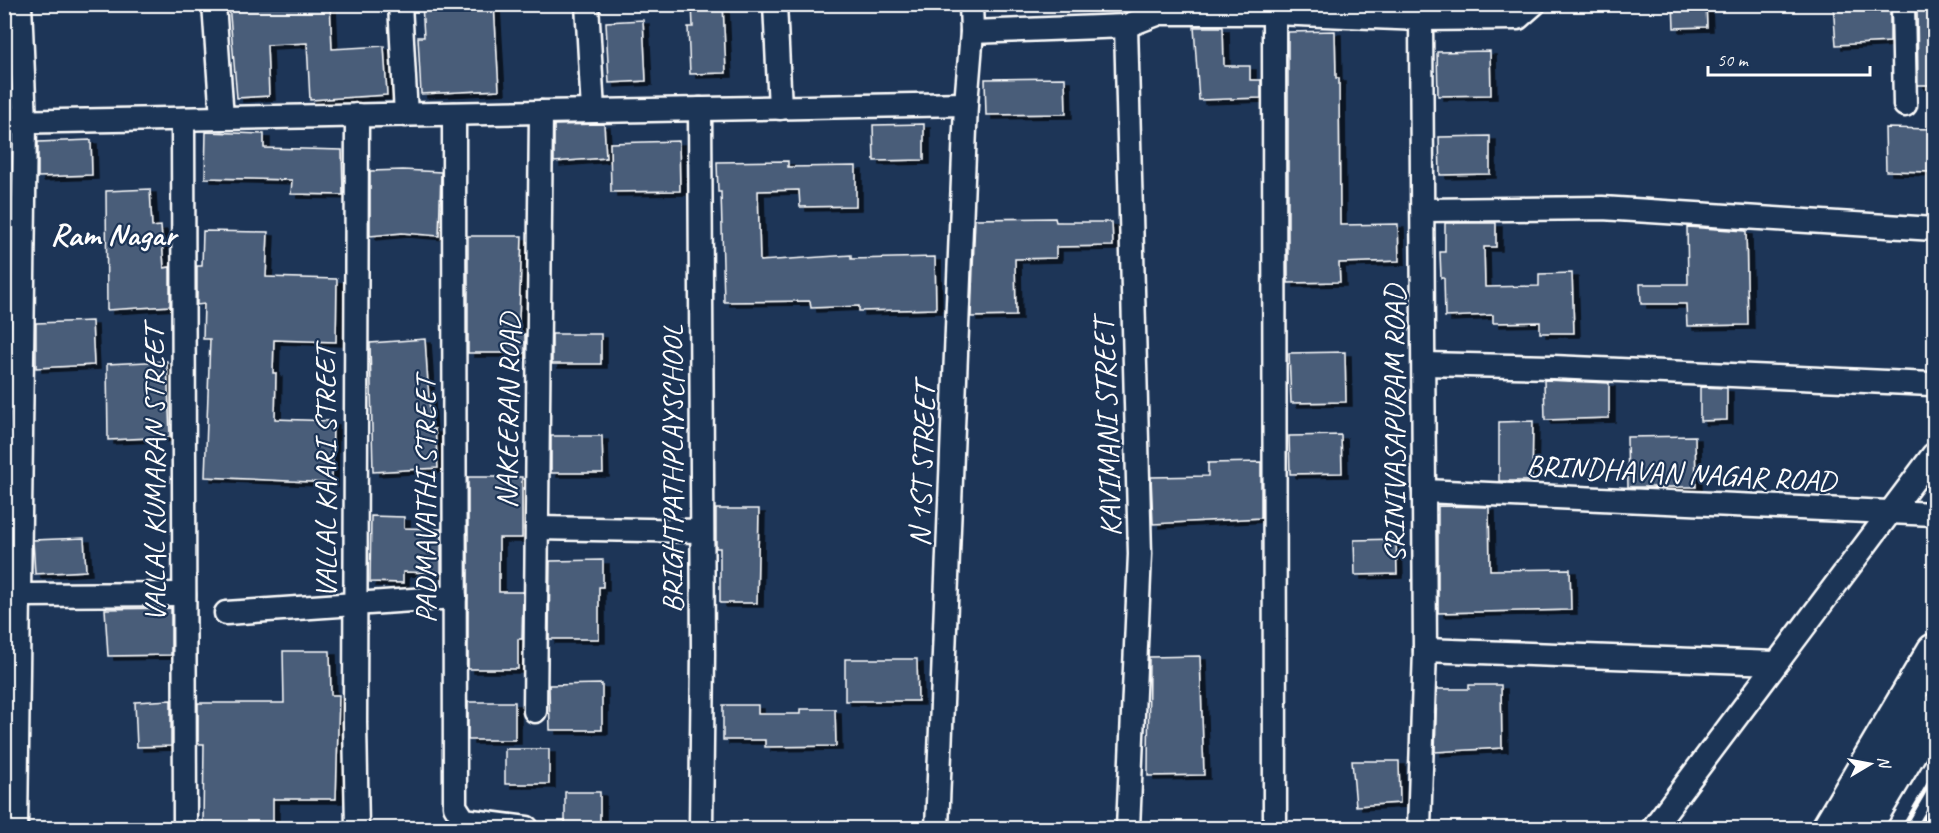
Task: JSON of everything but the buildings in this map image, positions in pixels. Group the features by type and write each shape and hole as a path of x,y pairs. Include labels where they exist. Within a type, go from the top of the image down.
{"main road":[{"path":"1829,828 1935,651"},
{"path":"1863,828 1935,711"}],"street":[{"path":"16,828 21,594 15,122 20,4"},
{"path":"214,4 222,118"},
{"path":"400,4 406,115"},
{"path":"587,4 593,111"},
{"path":"775,4 780,108"},
{"name":"N 1ST STREET","path":"937,828 966,104 972,32 971,4"},
{"path":"972,32 1126,26 1160,9 1274,13 1339,11 1420,20 1518,18 1534,4"},
{"path":"1903,4 1905,105"},
{"path":"1274,13 1275,828"},
{"name":"SRINIVASAPURAM ROAD","path":"1419,828 1425,650 1424,210 1420,20"},
{"name":"KAVIMANI STREET","path":"1126,26 1140,554 1128,828"},
{"path":"15,122 966,104"},
{"name":"BRIGHTPATHPLAYSCHOOL","path":"700,109 701,828"},
{"name":"NAKEERAN ROAD","path":"535,711 541,112"},
{"name":"PADMAVATHI STREET","path":"454,114 455,806 464,820 527,828"},
{"name":"VALLAL KAARI STREET","path":"357,115 355,606 357,828"},
{"name":"VALLAL KUMARAN STREET","path":"183,119 185,828"},
{"path":"1424,210 1602,208 1935,229"},
{"path":"1424,364 1553,366 1931,384"},
{"path":"1653,828 1888,512 1934,455"},
{"name":"BRINDHAVAN NAGAR ROAD","path":"1424,491 1935,514"},
{"path":"537,528 702,531"},
{"path":"21,594 184,594"},
{"path":"226,613 355,606 455,597"},
{"path":"1425,650 1775,663"}],"railway":[{"path":"1903,828 1934,775"},
{"path":"1918,828 1934,800"}],"district":[{"name":"Ram Nagar","path":"113,234"}]}
